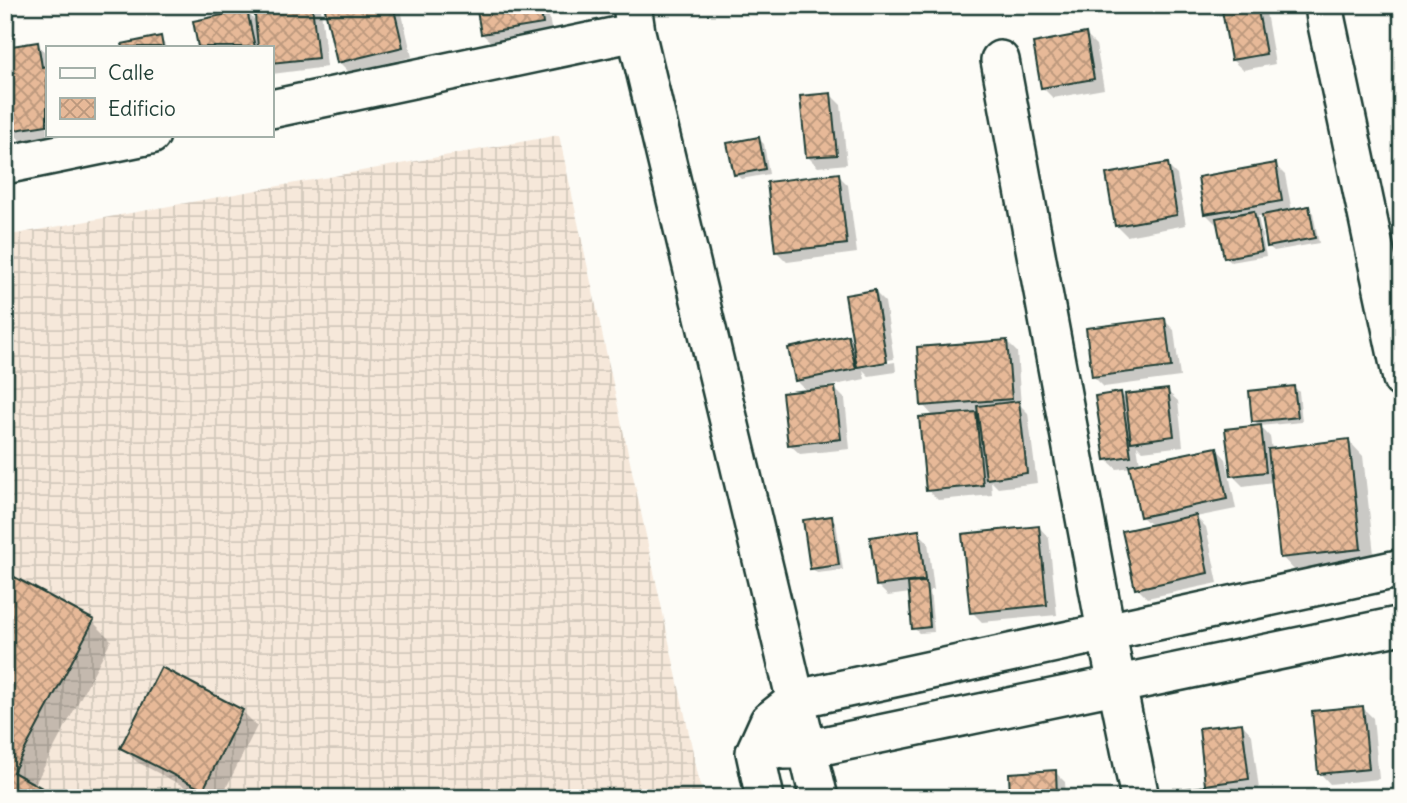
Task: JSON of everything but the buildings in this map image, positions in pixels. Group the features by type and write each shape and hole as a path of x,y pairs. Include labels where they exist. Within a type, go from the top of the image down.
{"street":[{"path":"1324,5 1402,379"},
{"path":"273,109 634,19 819,798"},
{"path":"1000,60 1106,631 1140,798"},
{"path":"5,165 146,136"},
{"path":"765,798 755,752 769,722 797,699 1402,568"},
{"path":"755,752 808,749 1402,625"}],"shaded area":[{"path":"559,135 703,798 5,798 5,236"}]}
